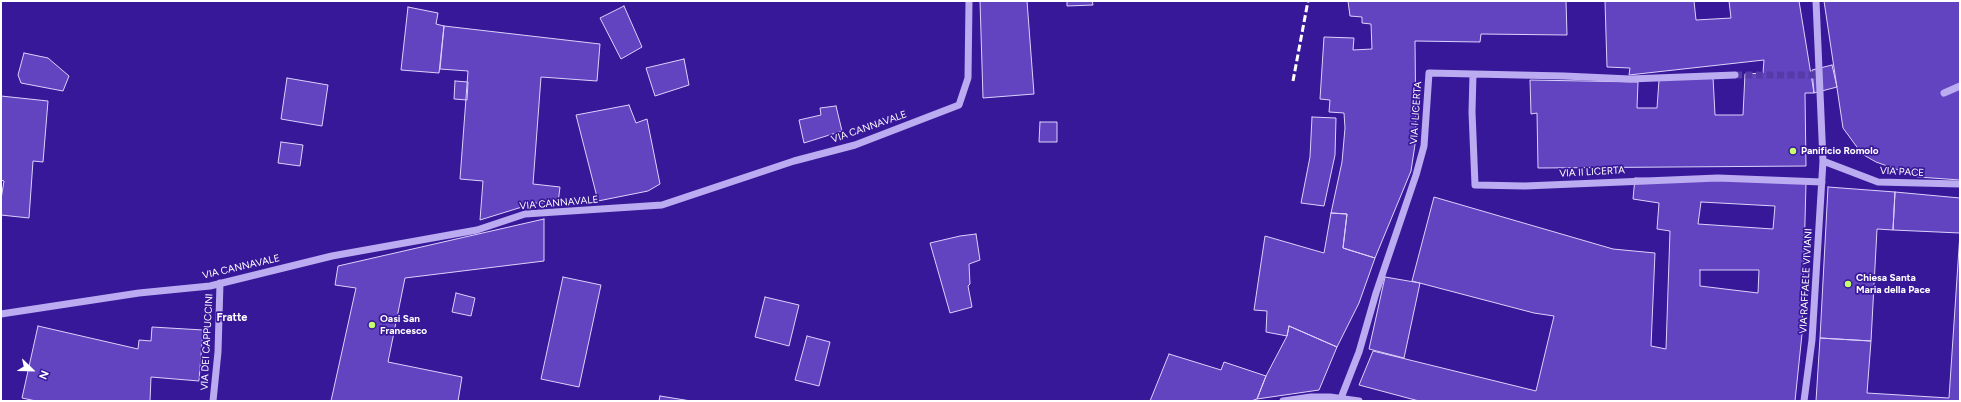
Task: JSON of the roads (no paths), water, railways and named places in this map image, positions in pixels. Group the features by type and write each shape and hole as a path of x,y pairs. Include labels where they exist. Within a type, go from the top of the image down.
{"street":[{"name":"VIA CANNAVALE","path":"1,314 139,293 220,283 332,256 477,230 525,214 662,205 794,161 855,145 959,105 968,78 968,1"},
{"name":"VIA RAFFAELE VIVIANI","path":"1804,401 1812,340 1823,161 1816,1"},
{"name":"VIA I LICERTA","path":"1341,398 1359,352 1376,293 1416,175 1424,146 1429,73 1630,79 1735,75"},
{"name":"VIA II LICERTA","path":"1473,74 1472,112 1475,185 1525,186 1718,178 1822,182"},
{"path":"1944,93 1960,86"},
{"name":"VIA PACE","path":"1823,161 1878,182 1960,184"},
{"name":"VIA DEI CAPPUCCINI","path":"213,401 218,352 220,283"},
{"path":"1283,401 1310,397 1330,397 1359,401"}],"tunnel":[{"path":"1735,75 1819,75"}],"railway":[{"path":"1293,81 1308,1"}],"place":[{"name":"Panificio Romolo","path":"1793,151"},
{"name":"Chiesa Santa Maria della Pace","path":"1848,284"},
{"name":"Oasi San Francesco","path":"372,325"}],"district":[{"name":"Fratte","path":"232,318"}]}
